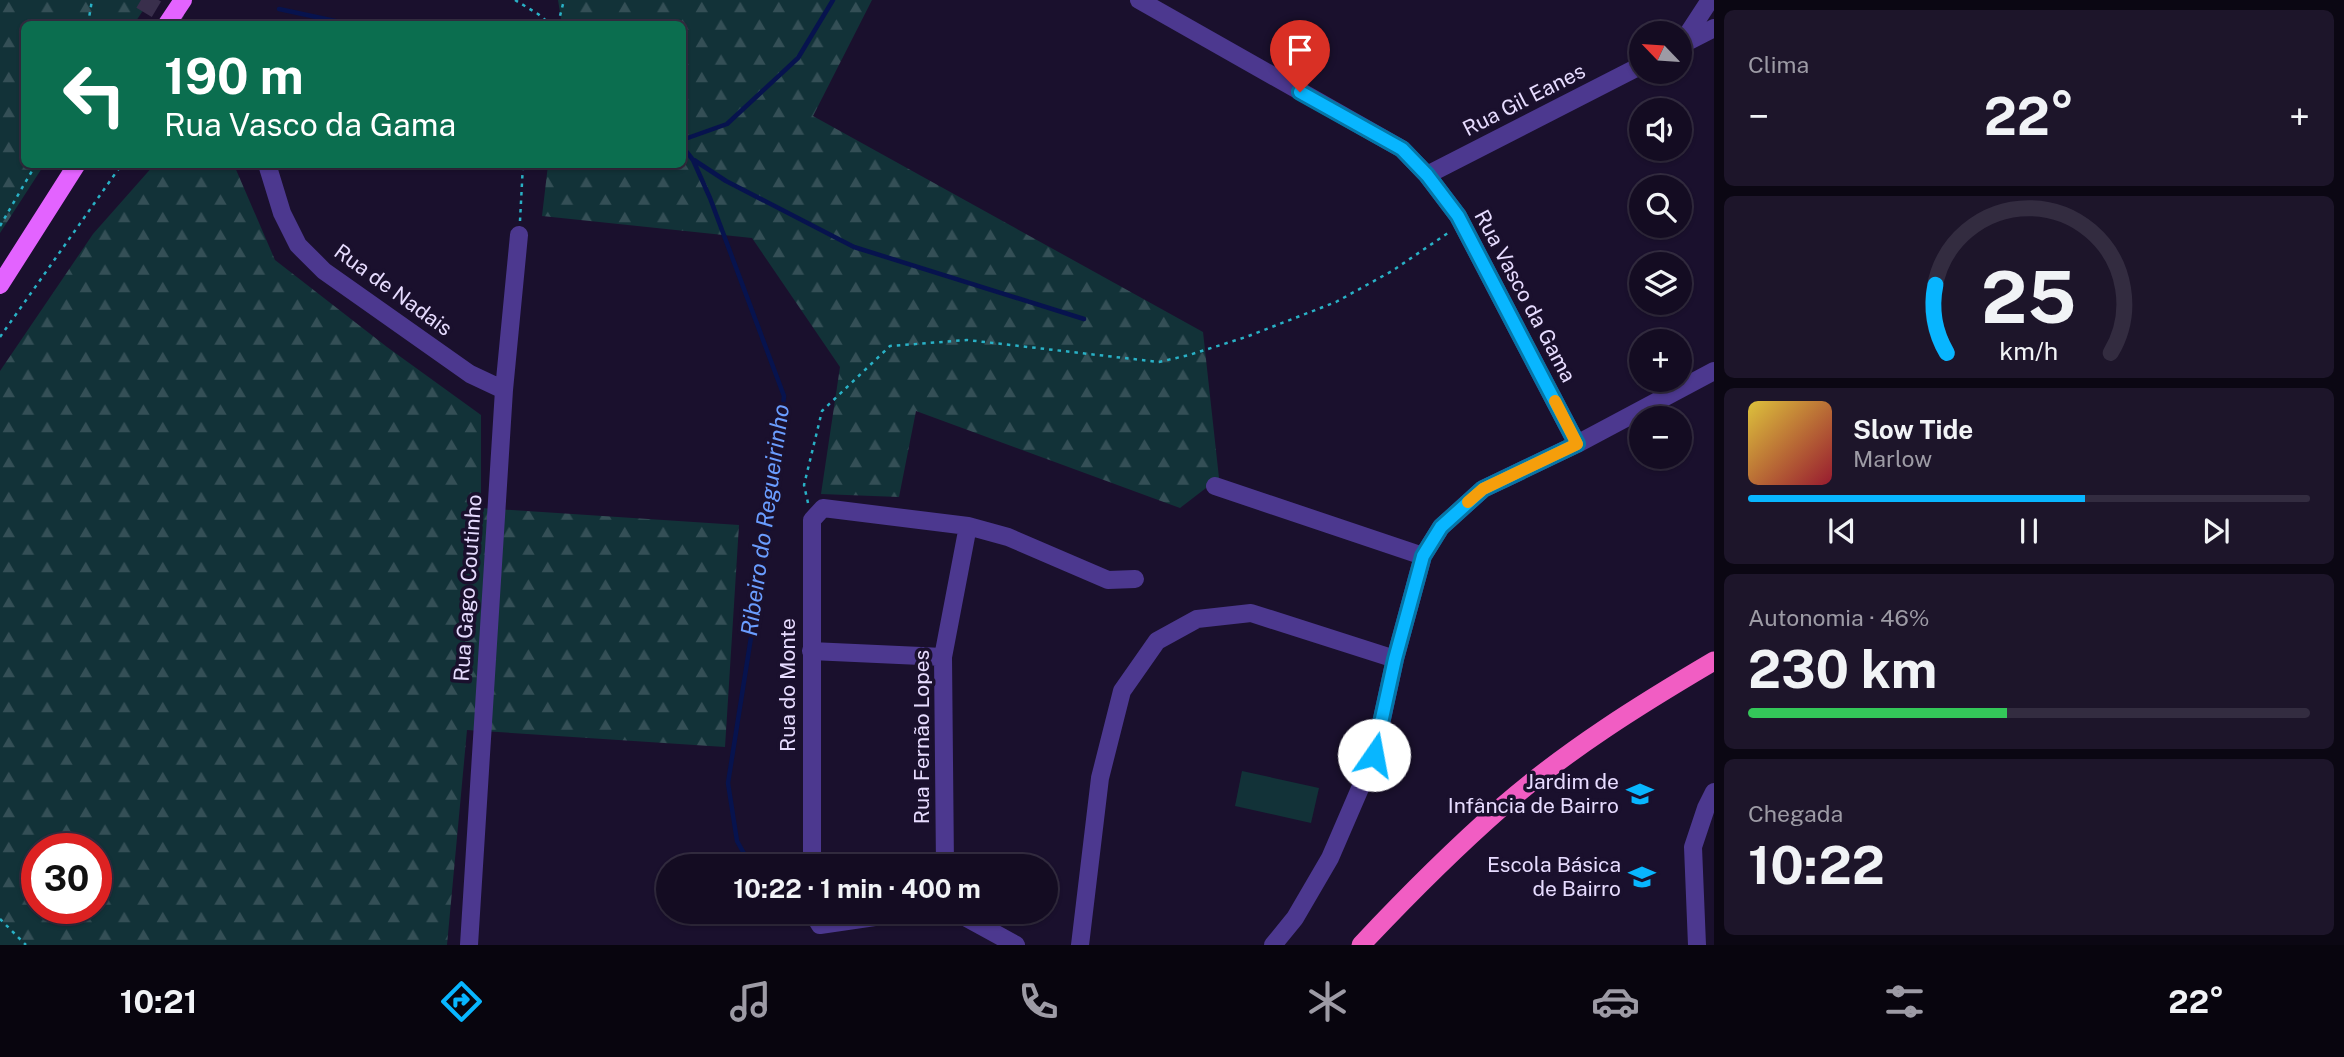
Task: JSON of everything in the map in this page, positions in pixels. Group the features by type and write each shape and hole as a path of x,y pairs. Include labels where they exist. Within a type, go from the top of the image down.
{"highway":[{"path":"1361,945 1409,894 1504,805 1628,713 1714,661"},
{"path":"1374,945 1416,899 1511,811 1656,707 1714,671"}],"main road":[{"path":"169,21 183,0"},
{"path":"0,285 74,168"}],"street":[{"name":"Rua Vasco da Gama","path":"1139,0 1402,149 1427,175 1462,224 1577,444"},
{"path":"1692,28 1710,0"},
{"path":"1692,40 1714,28"},
{"name":"Rua Gil Eanes","path":"1427,175 1629,72"},
{"name":"Rua de Nadais","path":"268,168 282,213 298,245 324,271 470,374 503,390"},
{"name":"Rua Gago Coutinho","path":"469,945 503,390 519,235"},
{"path":"1273,945 1295,918 1331,858 1374,755 1395,659 1423,556 1441,527 1483,489 1577,444 1714,371"},
{"path":"1215,486 1423,556"},
{"path":"817,514 968,526 1008,537 1108,580 1135,579"},
{"name":"Rua do Monte","path":"812,854 811,651 817,514"},
{"name":"Rua Fernão Lopes","path":"945,854 943,657 968,526"},
{"path":"1080,945 1103,765 1122,691 1157,641 1197,619 1251,613 1395,659"},
{"path":"811,651 943,657"},
{"path":"1697,945 1693,847 1714,792"},
{"path":"978,924 1016,945"}],"path":[{"path":"88,21 92,0"},
{"path":"515,0 546,21"},
{"path":"559,21 564,0"},
{"path":"0,226 34,168"},
{"path":"0,337 119,168"},
{"path":"519,235 523,168"},
{"path":"817,514 804,485 822,411 890,346 967,340 1159,362 1246,337 1336,302 1392,271 1462,224"},
{"path":"0,919 26,945"}],"green space":[{"path":"0,0 150,0 136,21 21,21 21,168 42,168 0,233"},
{"path":"558,0 872,0 813,116 1203,332 1219,478 1180,508 916,411 899,497 821,494 840,367 752,238 542,216 548,168 686,168 686,21 562,21"},
{"path":"151,168 235,168 275,260 387,347 481,415 481,508 739,525 725,747 467,730 447,945 0,945 0,371 93,234"},
{"path":"1242,771 1319,788 1311,823 1235,806"}],"waterway":[{"path":"686,139 727,124 798,58 833,0"},
{"name":"Ribeiro do Regueirinho","path":"279,9 335,21"},
{"name":"Ribeiro do Regueirinho","path":"686,151 693,160 710,198 784,396 773,498 728,783 737,841 744,854"},
{"path":"694,160 726,181 854,247 1084,319"}],"tunnel":[{"path":"141,0 176,21"}],"slow traffic":[{"path":"1468,502 1483,489 1577,444 1555,401"}],"place":[{"name":"Jardim de Infância de Bairro","path":"1640,794"},
{"name":"Escola Básica de Bairro","path":"1642,877"}],"route":[{"path":"1300,92 1402,149 1427,175 1458,216 1577,444 1483,489 1441,527 1423,556 1395,659 1374,755"}]}
